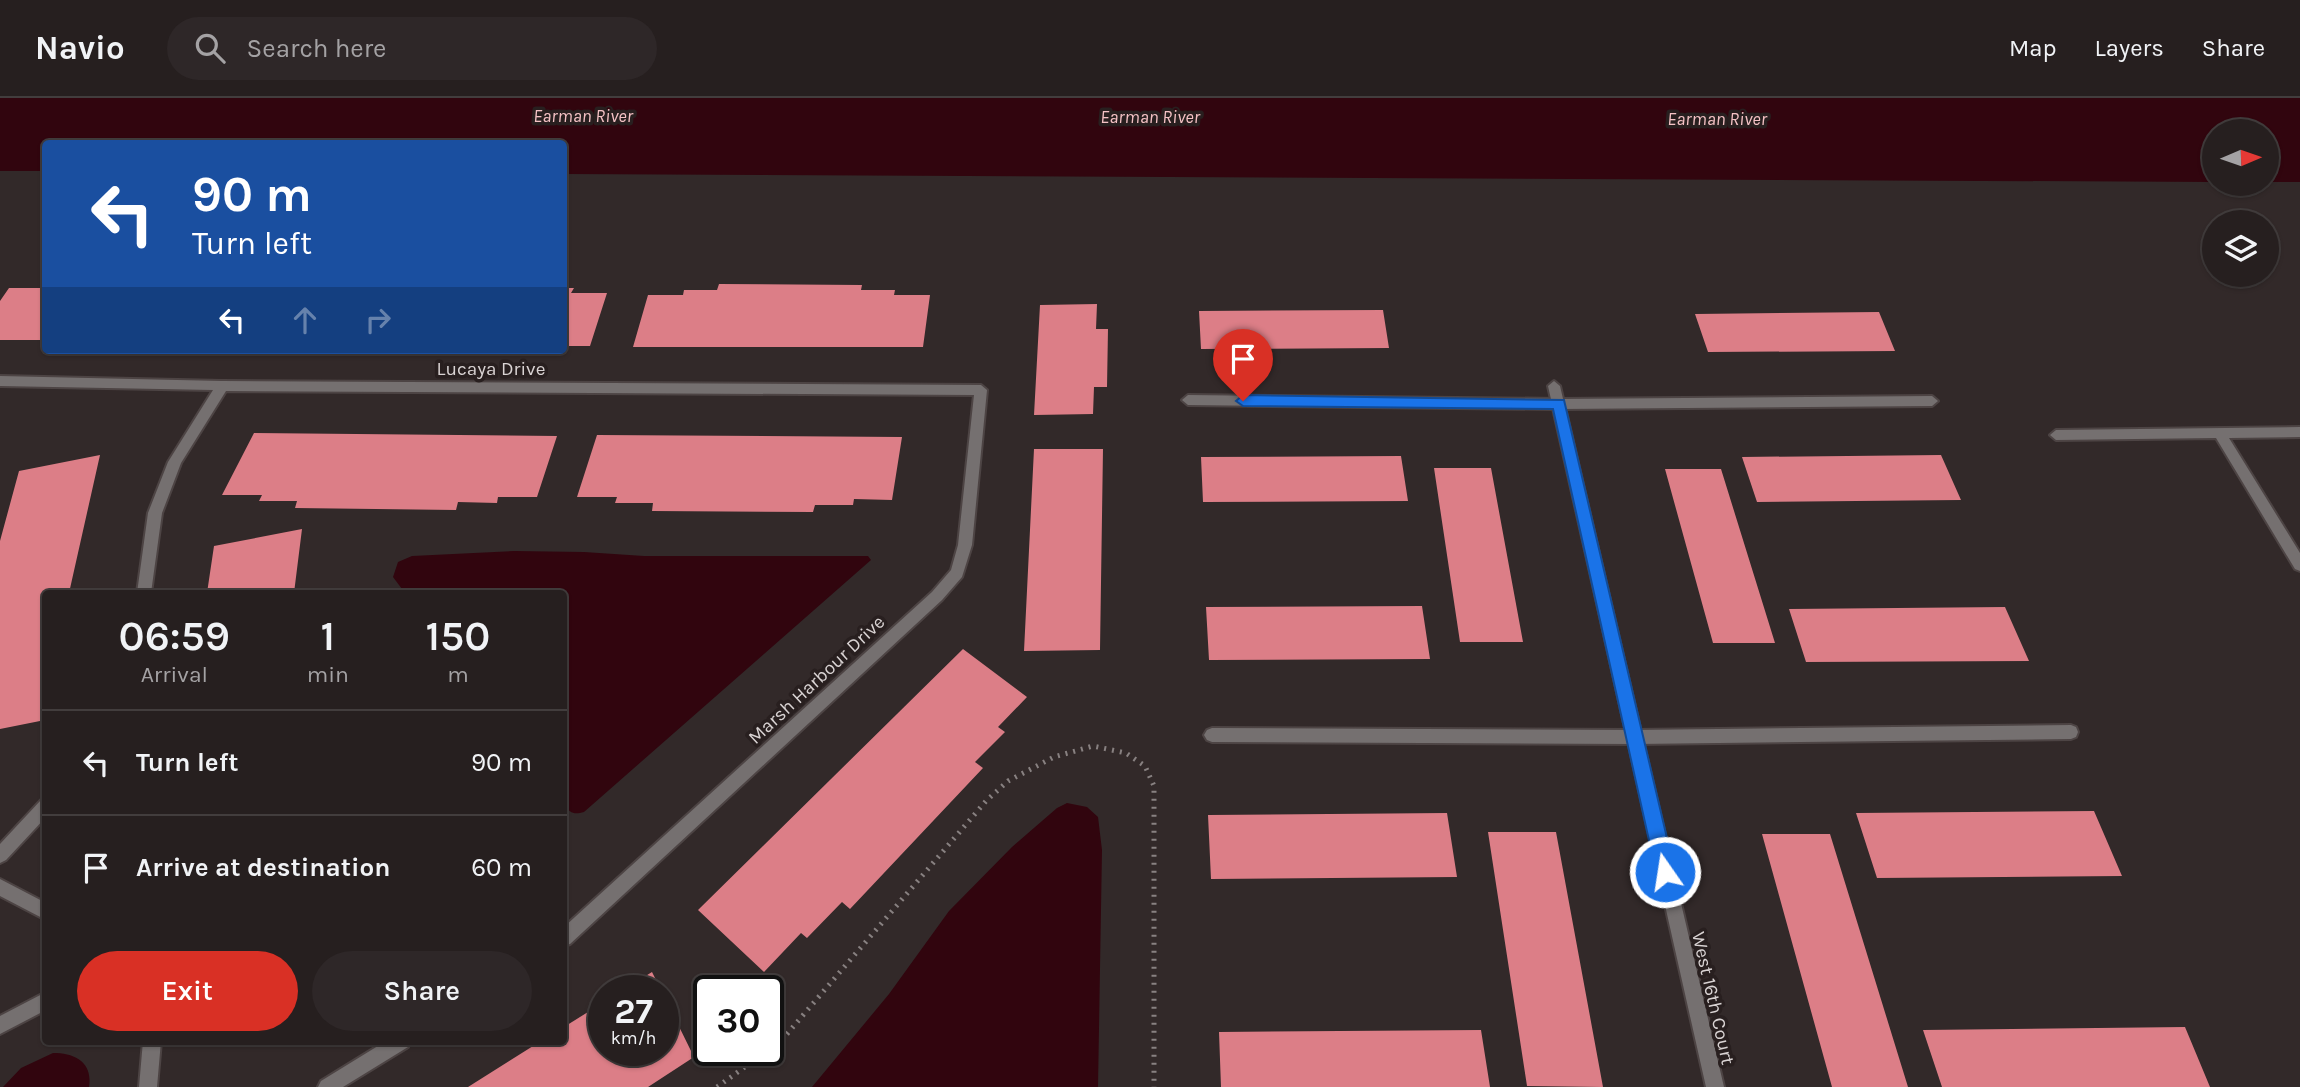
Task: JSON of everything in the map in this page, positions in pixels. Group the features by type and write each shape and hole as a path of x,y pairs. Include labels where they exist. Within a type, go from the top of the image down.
{"street":[{"name":"Lucaya Drive","path":"0,381 222,386 981,390"},
{"path":"144,590 155,513 176,462 222,386"},
{"name":"West 16th Court","path":"1554,386 1715,1087"},
{"name":"Marsh Harbour Drive","path":"567,935 937,596 957,573 965,545 981,390"},
{"path":"1188,400 1559,404 1932,401"},
{"path":"2056,435 2300,432"},
{"path":"2220,434 2300,565"},
{"path":"1212,735 1634,737 2071,732"},
{"path":"0,855 42,809"},
{"path":"0,887 42,910"},
{"path":"0,1025 42,1002"},
{"path":"152,1045 152,1085"},
{"path":"327,1087 395,1045"}],"path":[{"path":"717,1087 781,1041 1000,788 1054,757 1093,747 1126,753 1145,766 1154,786 1154,1087"}],"water":[{"name":"Earman River","path":"0,98 2300,98 2300,182 2279,182 2279,119 2202,119 2202,182 567,174 567,140 42,140 42,171 0,171"},
{"path":"514,551 644,556 868,556 871,560 584,812 575,813 567,808 567,590 403,590 393,577 398,562 412,556"},
{"path":"1067,803 1087,807 1098,817 1102,850 1098,1087 812,1087 889,994 949,911 1012,847 1057,808"},
{"path":"53,1053 75,1057 81,1061 88,1071 89,1087 3,1087 21,1068"}],"building":[{"path":"719,284 862,285 861,290 895,290 894,295 930,295 923,347 633,347 648,295 683,295 684,290 717,290"},
{"path":"9,288 42,288 42,340 0,340 0,301"},
{"path":"567,288 574,288 571,293 607,293 590,346 567,346"},
{"path":"1097,304 1096,329 1108,329 1107,387 1094,387 1093,414 1034,415 1040,305"},
{"path":"1383,310 1389,348 1201,349 1199,311"},
{"path":"1879,312 1895,351 1708,352 1695,314"},
{"path":"254,433 557,436 537,497 498,497 497,503 458,502 456,510 295,508 297,501 259,501 262,495 222,495"},
{"path":"597,435 902,437 892,500 854,499 853,505 815,505 813,512 652,511 653,503 615,503 617,497 577,497"},
{"path":"1034,449 1103,449 1100,650 1024,651"},
{"path":"100,455 70,590 42,590 40,721 0,729 0,541 19,471"},
{"path":"1941,455 1961,500 1757,502 1742,457"},
{"path":"1401,456 1408,501 1203,502 1201,457"},
{"path":"1434,468 1491,468 1523,642 1460,642"},
{"path":"1665,469 1721,469 1775,643 1713,643"},
{"path":"302,529 294,590 207,590 214,546"},
{"path":"1422,606 1430,659 1209,660 1206,607"},
{"path":"2005,607 2029,661 1806,662 1789,609"},
{"path":"963,649 1027,697 998,727 1005,732 975,762 983,768 850,909 842,902 807,938 801,933 764,972 698,910"},
{"path":"2094,811 2122,876 1877,878 1856,813"},
{"path":"1447,813 1457,877 1211,879 1208,815"},
{"path":"1488,832 1556,832 1603,1087 1527,1086"},
{"path":"1762,834 1830,834 1908,1087 1832,1087"},
{"path":"588,1012 588,1066 679,1066 679,1027 693,1058 648,1087 468,1087 535,1045 567,1045 567,1025"},
{"path":"2185,1027 2210,1087 1942,1087 1923,1030"},
{"path":"1481,1030 1490,1087 1221,1087 1219,1032"}],"route":[{"path":"1243,401 1559,404 1665,872"}]}
